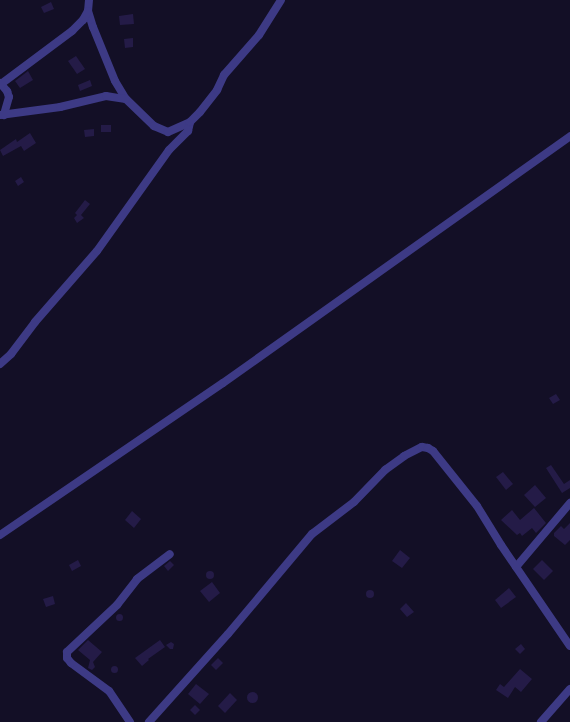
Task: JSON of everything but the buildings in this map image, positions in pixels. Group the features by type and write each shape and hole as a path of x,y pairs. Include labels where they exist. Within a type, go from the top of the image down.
{"street":[{"path":"89,0 88,11 93,27 115,81 126,99 154,126 168,132 190,122 200,112 216,90 224,75 259,35 281,0"},
{"path":"88,11 83,20 72,30 0,83 9,97 2,115 60,107 106,96 126,99"},
{"path":"106,96 115,81"},
{"path":"0,364 11,354 35,322 97,251 166,155 188,131 190,122"},
{"path":"0,535 224,383 570,136"},
{"path":"148,722 228,634 312,534 354,502 385,470 414,449 422,447 433,451 477,506 516,567 570,646"},
{"path":"516,567 570,503"},
{"path":"130,722 109,691 71,664 67,658 67,652 117,605 137,579 170,554"},
{"path":"541,722 570,689"}]}
